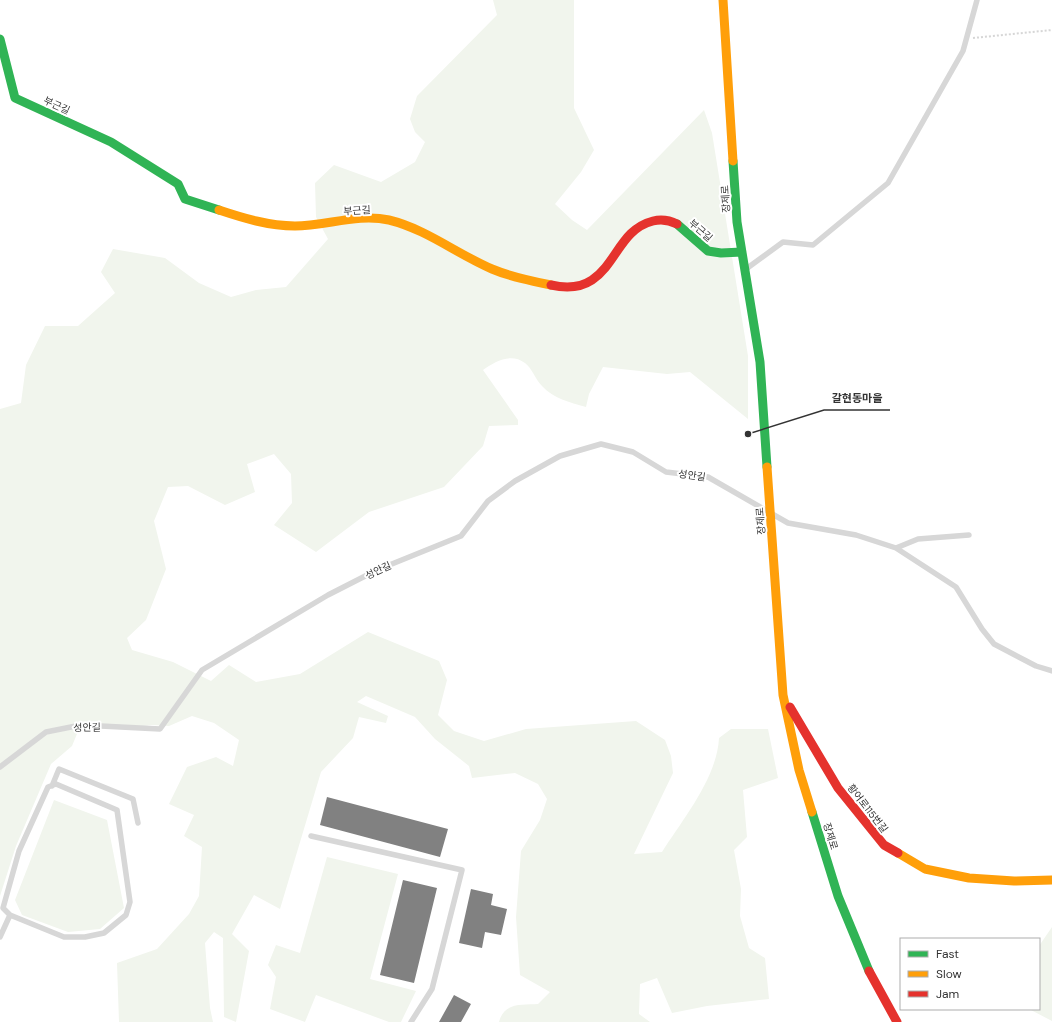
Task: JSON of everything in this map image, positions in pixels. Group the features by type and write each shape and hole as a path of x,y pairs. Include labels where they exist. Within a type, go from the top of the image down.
{"street":[{"name":"장제로","path":"724,0 737,222 760,362 783,695 799,770 838,896 873,979 897,1022"},
{"name":"부근길","path":"0,39 15,98 111,142 178,184 186,199 250,219 294,226 359,219 386,220 417,229 508,275 557,287 582,285 598,275 623,238 641,224 657,220 671,221 686,230 694,240 708,251 721,253 742,252"},
{"name":"황어로115번길","path":"783,695 838,788 884,845 925,869 968,878 1014,881 1052,880"}],"lane":[{"path":"745,269 782,242 813,245 888,183 963,51 977,0"},
{"name":"성안길","path":"0,767 46,732 81,725 160,729 202,670 328,595 377,570 461,536 488,501 515,481 560,456 601,444 633,452 666,472 708,477 770,512"},
{"path":"770,512 788,523 856,535 896,548 942,576 956,587 982,629 994,644 1036,666 1052,671"},
{"path":"896,548 918,539 969,535"},
{"path":"52,786 59,769 134,800 138,822"},
{"path":"56,784 116,810 130,902 126,915 104,933 85,937 64,937 10,915 3,908 19,852 48,787 56,784"},
{"path":"311,836 462,870 432,989 411,1022"},
{"path":"0,936 10,915"}],"path":[{"path":"966,38 1052,30"}],"shaded area":[{"path":"493,0 574,0 574,108 594,150 581,172 555,204 572,220 587,230 704,110 712,133 748,356 748,419 690,372 667,374 603,367 589,394 586,407 562,400 552,394 540,383 527,365 520,360 508,358 497,361 483,370 518,420 518,425 489,426 483,446 444,487 369,512 316,552 274,525 292,503 291,474 274,454 247,464 255,492 225,505 188,486 168,487 154,521 166,569 146,620 127,638 132,650 173,662 211,681 229,665 256,682 300,674 368,632 439,661 447,680 438,715 454,731 484,741 526,729 636,721 665,740 671,756 673,773 634,854 662,852 698,798 706,783 717,753 719,738 731,729 768,729 778,778 743,790 747,837 734,850 741,889 740,916 749,948 765,958 769,999 707,1006 672,1013 657,978 640,984 639,1014 650,1022 499,1022 501,1016 509,1008 520,1005 538,1004 550,992 520,975 516,917 521,851 540,820 547,799 538,784 515,773 472,778 469,766 435,739 415,717 366,696 357,702 388,716 386,723 359,717 353,738 321,772 280,909 254,895 232,934 249,951 236,1022 224,1017 223,938 214,932 205,943 210,1008 213,1022 119,1022 117,963 157,949 189,914 199,896 202,847 184,836 194,815 169,804 187,767 216,757 233,766 239,740 214,723 192,716 169,726 152,725 113,729 79,729 72,746 51,764 16,846 0,896 0,409 21,403 26,365 45,326 78,326 115,293 101,272 113,249 165,258 199,283 231,297 256,290 286,287 328,239 316,217 315,183 334,165 381,182 415,162 425,142 415,132 410,119 417,96 497,15"},
{"path":"54,800 107,820 124,908 100,929 68,932 22,915 15,900"},
{"path":"327,857 398,874 370,979 416,991 401,1022 389,1022 316,995 305,1022 270,1009 276,977 268,965 276,945 300,953"},
{"path":"1052,927 1052,1021 1031,1010 1040,1010 1040,945"}],"building":[{"path":"327,797 448,829 440,857 320,825"},
{"path":"403,880 437,888 414,983 380,975"},
{"path":"471,889 493,894 491,905 507,909 501,935 485,932 482,948 459,943"},
{"path":"454,995 471,1004 461,1022 439,1022"}],"traffic: fast":[{"path":"0,39 15,98 111,142 178,184 185,199 219,210"},
{"path":"733,161 737,222 760,362 767,467"},
{"path":"677,224 708,251 721,253 742,252"},
{"path":"812,812 838,896 869,971"}],"traffic: slow":[{"path":"723,0 733,161"},
{"path":"219,210 256,221 285,226 366,218 389,220 416,229 479,263 499,272 514,277 551,285"},
{"path":"767,467 783,695 799,770 812,812"},
{"path":"898,853 925,869 969,878 1014,881 1052,880"}],"traffic: jam":[{"path":"551,285 572,287 582,285 592,280 608,265 633,231 642,225 659,220 677,224"},
{"path":"790,707 838,788 884,845 898,853"},
{"path":"869,971 897,1022"}],"place":[{"name":"갈현동마을","path":"748,434"}]}
